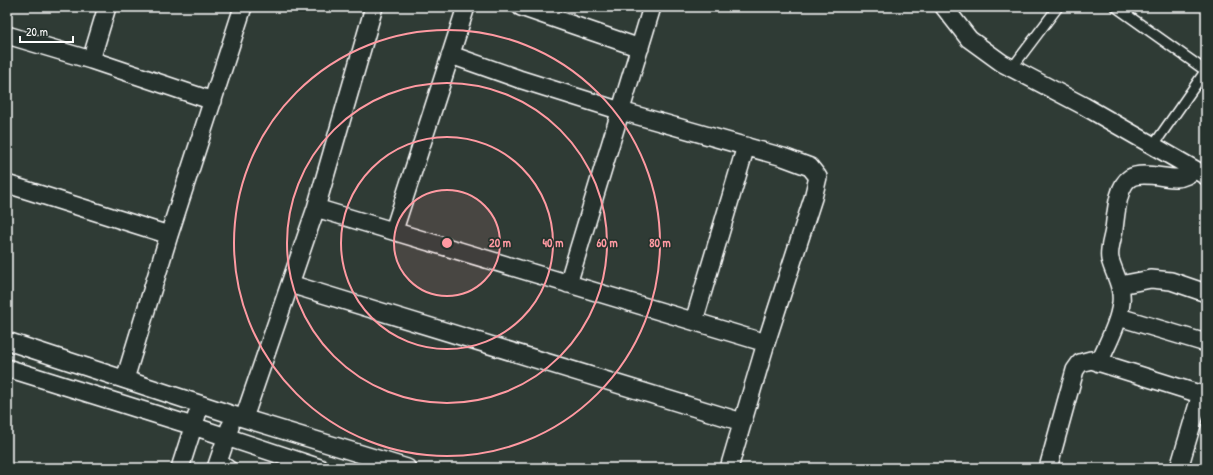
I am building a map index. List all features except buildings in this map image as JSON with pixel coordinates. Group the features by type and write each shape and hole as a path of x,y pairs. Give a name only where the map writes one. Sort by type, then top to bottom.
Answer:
{"street":[{"path":"91,60 107,7"},
{"path":"125,380 169,235 243,7"},
{"path":"218,463 226,437 239,417 290,284 316,208 374,7"},
{"path":"394,230 466,7"},
{"path":"521,7 640,48"},
{"path":"568,284 652,7"},
{"path":"944,7 969,39 1002,63 1084,106 1201,173"},
{"path":"7,35 91,60 213,101"},
{"path":"451,55 519,79 620,111 783,157 810,167 818,177 813,198 766,343 729,468"},
{"path":"694,321 746,146"},
{"path":"1099,363 1119,316 1121,301 1120,285 1110,258 1110,247 1118,200 1123,186 1130,178 1139,175 1177,178 1201,173"},
{"path":"7,184 169,235"},
{"path":"316,208 394,230 766,343"},
{"path":"1120,285 1151,278 1171,281 1206,293"},
{"path":"290,284 742,422"},
{"path":"1119,316 1206,343"},
{"path":"7,341 239,417 407,468"},
{"path":"1048,468 1075,370 1080,363 1091,360 1203,395 1179,468"},
{"path":"7,368 193,426 320,468"},
{"path":"180,468 201,404"}],"lane":[{"path":"1012,68 1058,7"},
{"path":"1116,7 1206,70 1154,146"},
{"path":"218,463 233,468"}]}
